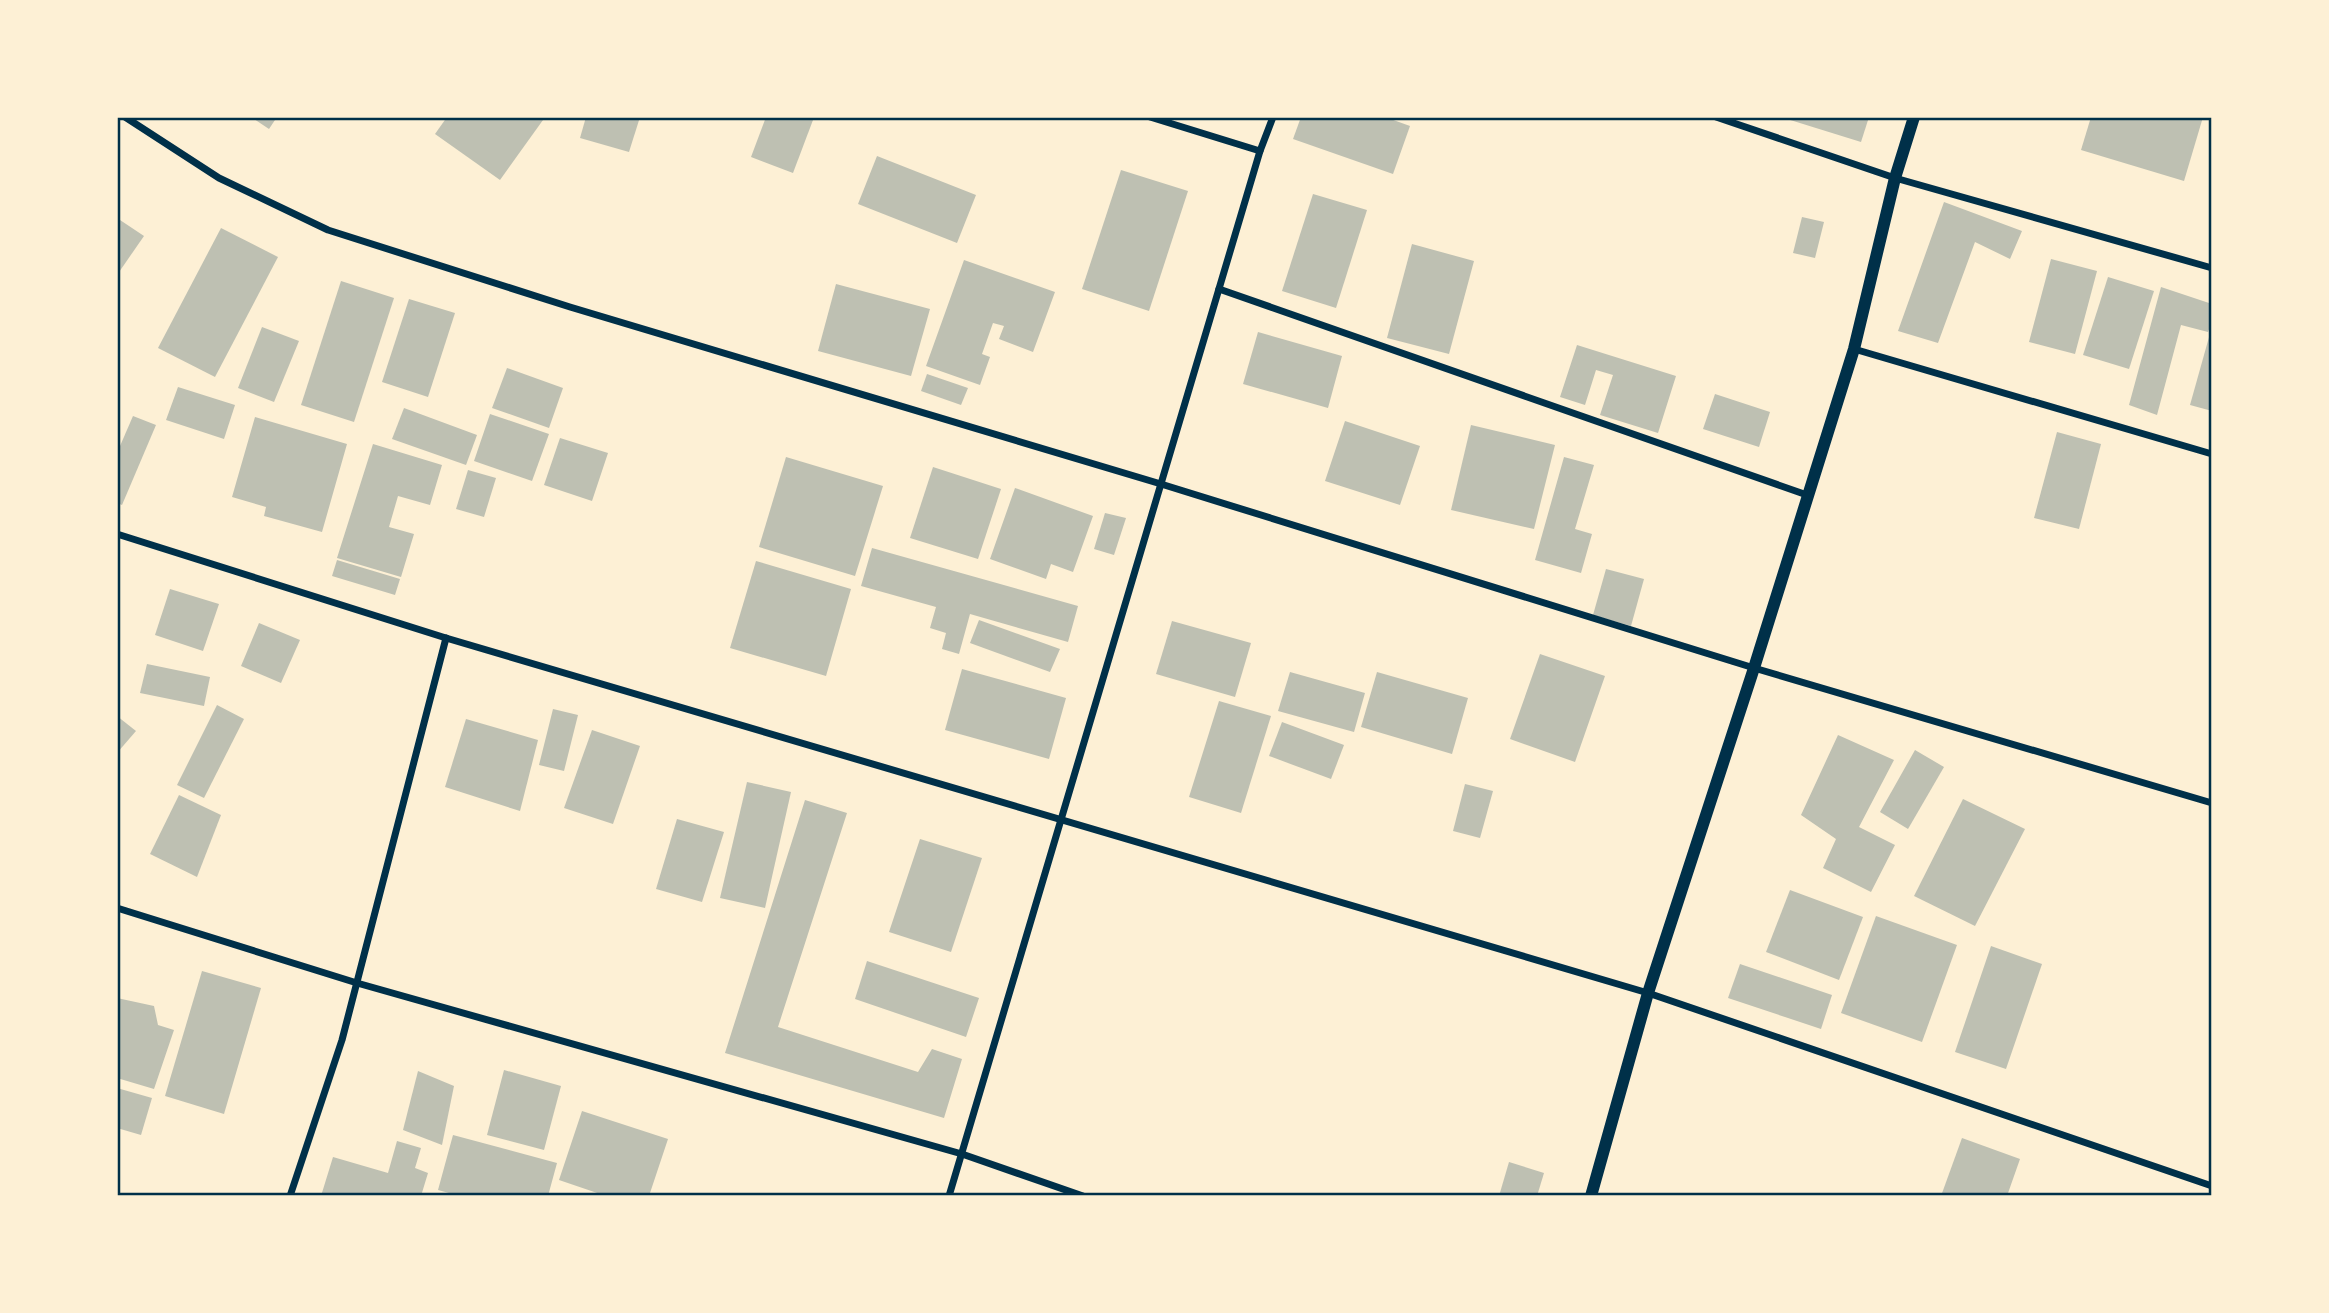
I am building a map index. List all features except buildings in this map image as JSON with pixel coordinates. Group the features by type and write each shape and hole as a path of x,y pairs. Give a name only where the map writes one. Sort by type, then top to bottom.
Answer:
{"street":[{"path":"125,117 219,178 328,230 570,307 1161,484 1754,668 2212,803"},
{"path":"1150,117 1260,151"},
{"path":"949,1196 1260,151 1273,117"},
{"path":"1716,117 1895,178 2212,268"},
{"path":"1591,1196 1648,993 1854,349 1895,178 1914,117"},
{"path":"1219,289 1807,495"},
{"path":"1854,349 2212,454"},
{"path":"117,534 446,638 1648,993 2212,1186"},
{"path":"290,1196 342,1040 446,638"},
{"path":"117,908 357,983 962,1154 1083,1196"}]}
